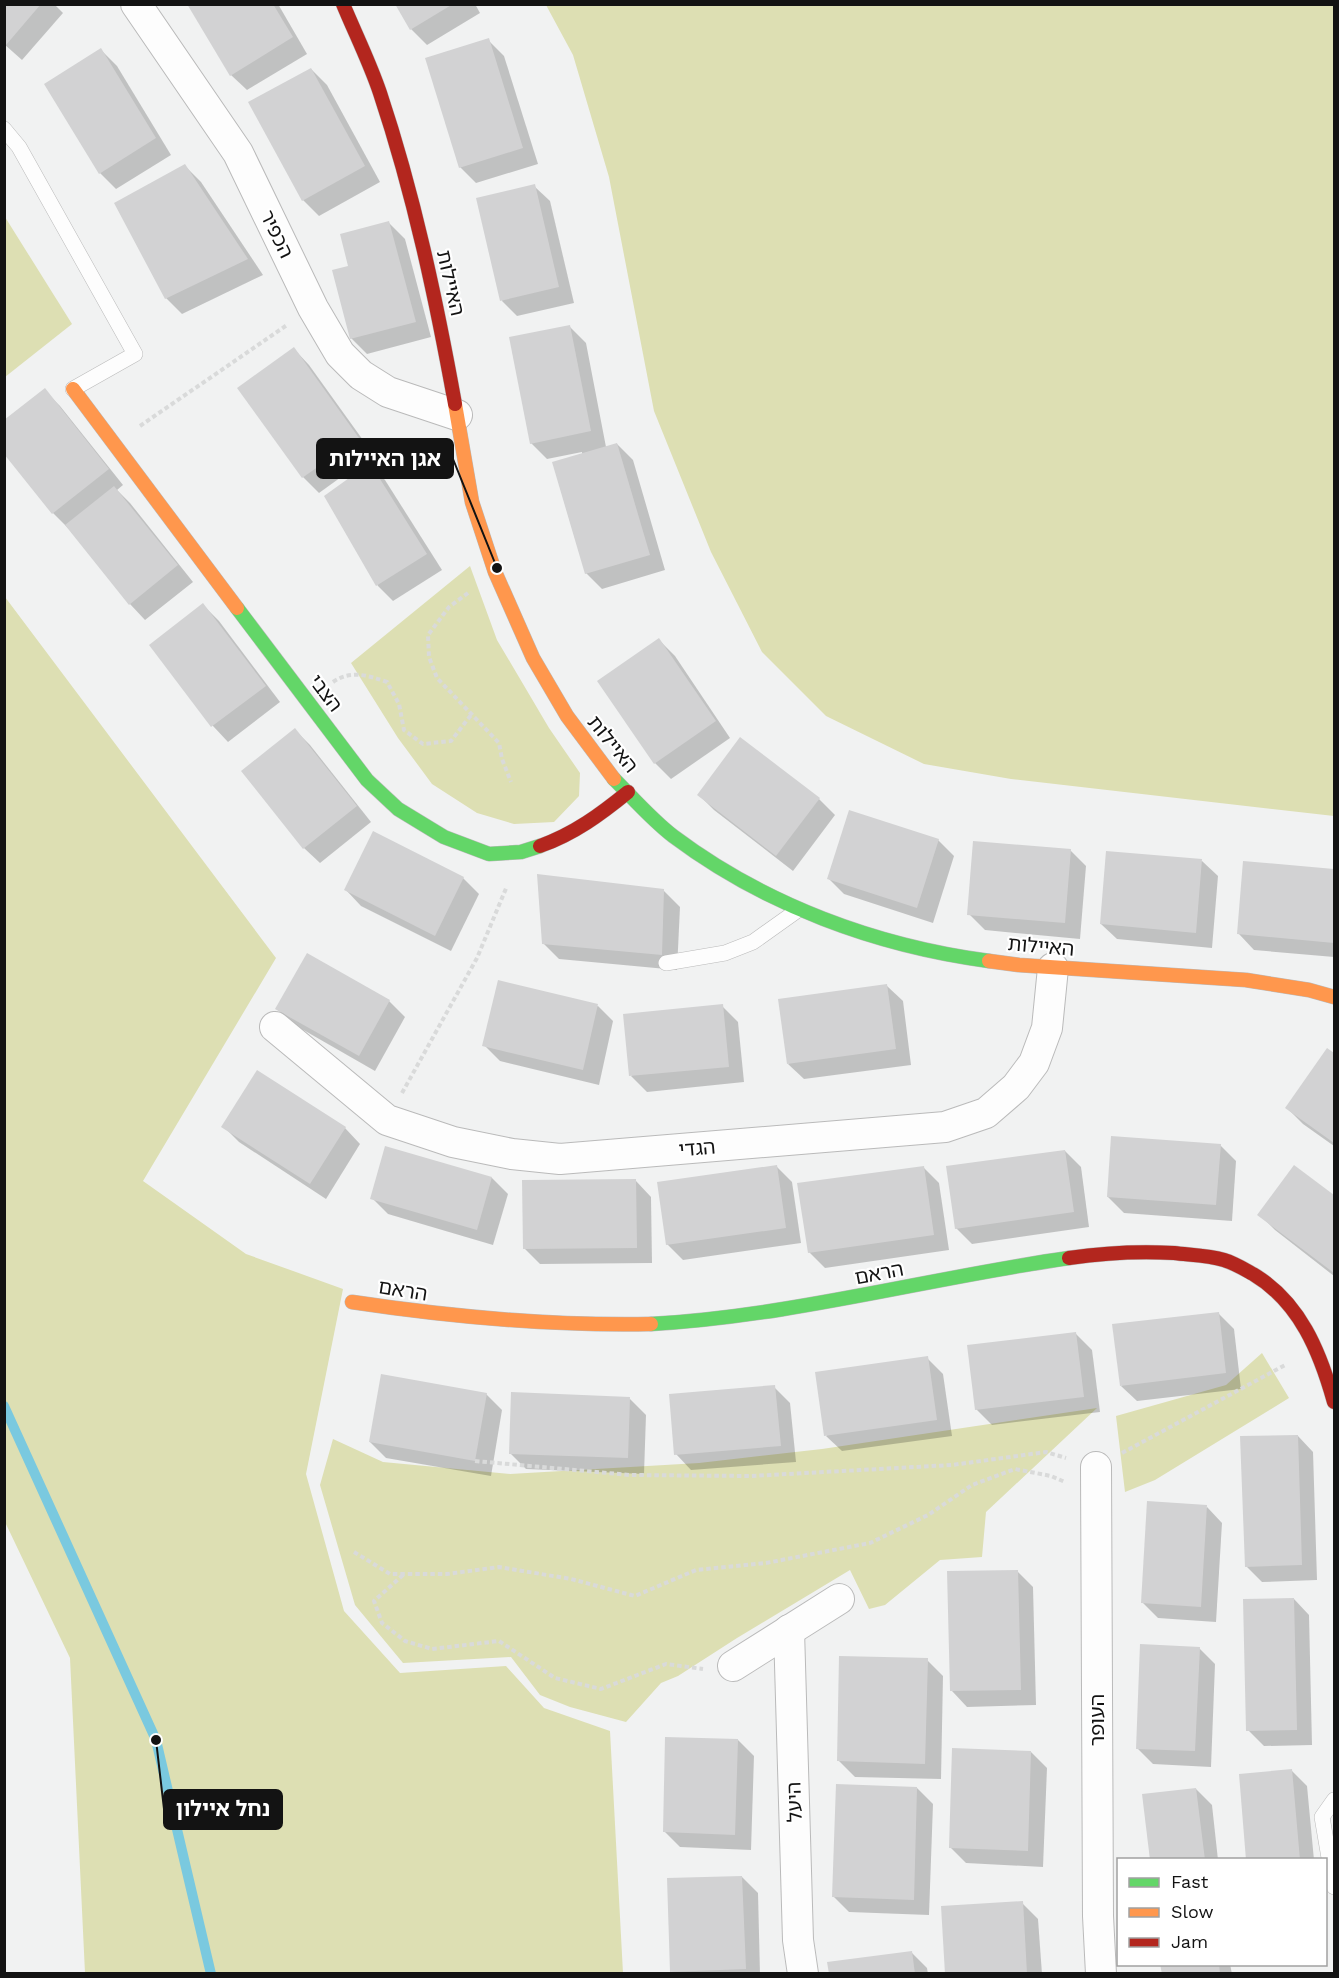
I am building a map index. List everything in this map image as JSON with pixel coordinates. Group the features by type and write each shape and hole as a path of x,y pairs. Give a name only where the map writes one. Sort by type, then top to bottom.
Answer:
{"street":[{"name":"הכפיר","path":"136,4 238,153 313,308 340,354 362,375 388,392 406,400 457,415"},
{"name":"האיילות","path":"343,4 379,91 411,196 440,321 472,502 495,572 533,658 567,716 614,779 672,835 728,872 798,910 858,932 944,955 1053,968 1245,980 1309,990 1335,997"},
{"name":"הצבי","path":"73,389 367,780 398,809 444,837 489,854 521,852 554,841 593,820 628,792"},
{"name":"הגדי","path":"275,1027 387,1120 453,1142 512,1154 560,1159 945,1127 986,1113 1016,1087 1034,1063 1047,1028 1053,968"},
{"name":"הראם","path":"352,1302 421,1313 509,1322 587,1326 676,1323 841,1300 1050,1259 1129,1252 1179,1254 1225,1260 1262,1278 1287,1300 1308,1330 1317,1348 1335,1402"},
{"name":"העופר","path":"1096,1480 1098,1904 1101,1974"},
{"path":"733,1666 839,1599"},
{"name":"היעל","path":"789,1630 798,1929 803,1974"}],"lane":[{"path":"4,129 19,147 135,354 73,389"},
{"path":"666,963 725,953 753,942 798,910"},
{"path":"1335,1800 1322,1817 1335,1887"}],"path":[{"path":"114,444 313,308"},
{"path":"495,572 449,608 428,635 429,657 437,678 499,743 502,759 512,782"},
{"path":"307,701 343,675 365,674 387,682 399,704 404,730 423,744 451,741 471,715"},
{"path":"387,1120 477,958 521,852"},
{"path":"354,1552 390,1574 447,1575 499,1567 553,1576 635,1596 696,1570 766,1563 870,1543 928,1515 972,1485 1016,1469 1051,1476 1096,1480 1317,1348"},
{"path":"475,1461 630,1475 752,1476 952,1465 1046,1452 1096,1480"},
{"path":"404,1574 374,1601 382,1623 405,1641 432,1649 499,1641 555,1678 602,1689 666,1664 698,1669 733,1666"}],"green space":[{"path":"546,5 1334,5 1334,816 1011,779 924,764 826,716 762,652 711,552 654,411 609,177 573,55"},
{"path":"5,217 72,324 4,377"},
{"path":"470,566 497,640 549,728 580,773 579,796 554,822 514,824 477,813 432,784 398,738 351,663"},
{"path":"5,597 276,958 143,1181 246,1254 343,1289 306,1474 344,1611 400,1673 506,1666 544,1708 610,1731 623,1973 85,1973 70,1658 5,1522"},
{"path":"1262,1353 1289,1398 1155,1480 1125,1492 1116,1416 1226,1385"},
{"path":"1097,1408 986,1512 982,1557 940,1560 885,1605 869,1609 850,1570 678,1676 661,1683 626,1722 570,1707 540,1695 511,1657 403,1663 355,1605 320,1485 333,1439 383,1462 510,1474 699,1463 822,1449"}],"building":[{"path":"4,4 41,4 6,45 4,44"},
{"path":"187,4 273,4 293,37 230,76"},
{"path":"395,4 453,4 410,30"},
{"path":"489,38 523,148 459,168 425,58"},
{"path":"101,48 156,138 99,174 44,84"},
{"path":"311,68 365,166 302,201 248,102"},
{"path":"185,164 248,259 165,299 114,203"},
{"path":"535,184 559,287 500,301 476,198"},
{"path":"389,221 416,322 350,339 332,270 348,266 340,234"},
{"path":"570,325 591,431 530,444 509,337"},
{"path":"294,347 359,438 302,478 237,388"},
{"path":"45,388 109,469 52,514 4,454 4,420"},
{"path":"617,443 650,555 585,574 552,462"},
{"path":"370,463 427,554 376,586 324,496"},
{"path":"114,486 178,565 129,605 65,525"},
{"path":"203,603 266,686 211,727 149,645"},
{"path":"659,638 716,721 654,764 597,681"},
{"path":"295,728 357,806 303,849 241,771"},
{"path":"740,737 820,798 776,856 697,795"},
{"path":"849,810 939,839 917,908 827,879"},
{"path":"373,831 464,877 435,936 344,890"},
{"path":"973,841 1071,849 1065,923 967,915"},
{"path":"1106,851 1202,859 1196,933 1100,924"},
{"path":"1243,861 1334,869 1334,943 1237,934"},
{"path":"537,874 664,889 662,955 542,944"},
{"path":"307,953 390,1000 359,1056 275,1009"},
{"path":"498,980 598,1004 583,1070 482,1046"},
{"path":"887,984 896,1049 787,1064 778,999"},
{"path":"723,1004 729,1067 629,1076 623,1014"},
{"path":"1327,1048 1334,1053 1334,1143 1285,1108"},
{"path":"257,1070 346,1127 310,1184 221,1127"},
{"path":"1111,1136 1221,1144 1216,1205 1107,1197"},
{"path":"385,1146 492,1177 477,1230 370,1199"},
{"path":"1065,1150 1074,1212 955,1229 946,1166"},
{"path":"777,1165 786,1228 666,1245 657,1182"},
{"path":"1294,1165 1334,1195 1334,1273 1257,1215"},
{"path":"924,1166 934,1235 808,1253 797,1183"},
{"path":"636,1179 637,1248 523,1249 522,1180"},
{"path":"1219,1312 1226,1373 1120,1386 1112,1324"},
{"path":"1076,1332 1084,1397 975,1410 967,1345"},
{"path":"928,1356 937,1420 824,1436 815,1372"},
{"path":"381,1374 487,1393 475,1461 369,1442"},
{"path":"775,1385 781,1446 674,1455 669,1394"},
{"path":"511,1392 630,1397 628,1458 509,1454"},
{"path":"1298,1435 1302,1565 1245,1567 1240,1436"},
{"path":"1147,1501 1207,1505 1201,1607 1141,1603"},
{"path":"1018,1570 1021,1690 950,1691 947,1571"},
{"path":"1294,1598 1297,1730 1246,1731 1243,1599"},
{"path":"1140,1644 1200,1647 1195,1751 1136,1749"},
{"path":"839,1656 928,1658 925,1764 837,1761"},
{"path":"665,1737 738,1739 735,1835 663,1832"},
{"path":"952,1748 1031,1751 1028,1851 949,1848"},
{"path":"1292,1769 1300,1858 1246,1858 1239,1774"},
{"path":"836,1784 917,1787 914,1900 832,1897"},
{"path":"1196,1788 1205,1858 1150,1858 1142,1794"},
{"path":"742,1876 746,1969 670,1972 667,1878"},
{"path":"1023,1901 1027,1974 945,1974 941,1906"},
{"path":"912,1951 915,1974 829,1974 827,1962"},
{"path":"1160,1966 1219,1966 1220,1974 1162,1974"}],"waterway":[{"path":"4,1406 156,1740 211,1974"}],"traffic: fast":[{"path":"237,608 367,780 398,809 444,837 489,854 521,852 540,846"},
{"path":"614,779 673,836 708,861 784,902 823,919 905,945 989,961"},
{"path":"651,1324 704,1320 808,1305 1069,1258"}],"traffic: slow":[{"path":"73,389 237,608"},
{"path":"455,404 472,502 495,572 533,658 567,716 614,779"},
{"path":"989,961 1246,980 1309,990 1334,997"},
{"path":"352,1302 501,1319 576,1324 651,1324"}],"traffic: jam":[{"path":"343,4 376,82 414,209 455,404"},
{"path":"540,846 587,823 628,792"},
{"path":"1069,1258 1121,1253 1174,1253 1218,1258 1243,1268 1269,1285 1296,1314 1315,1347 1334,1402"}],"place":[{"name":"אגן האיילות","path":"497,568"},
{"name":"נחל איילון","path":"156,1740"}]}
